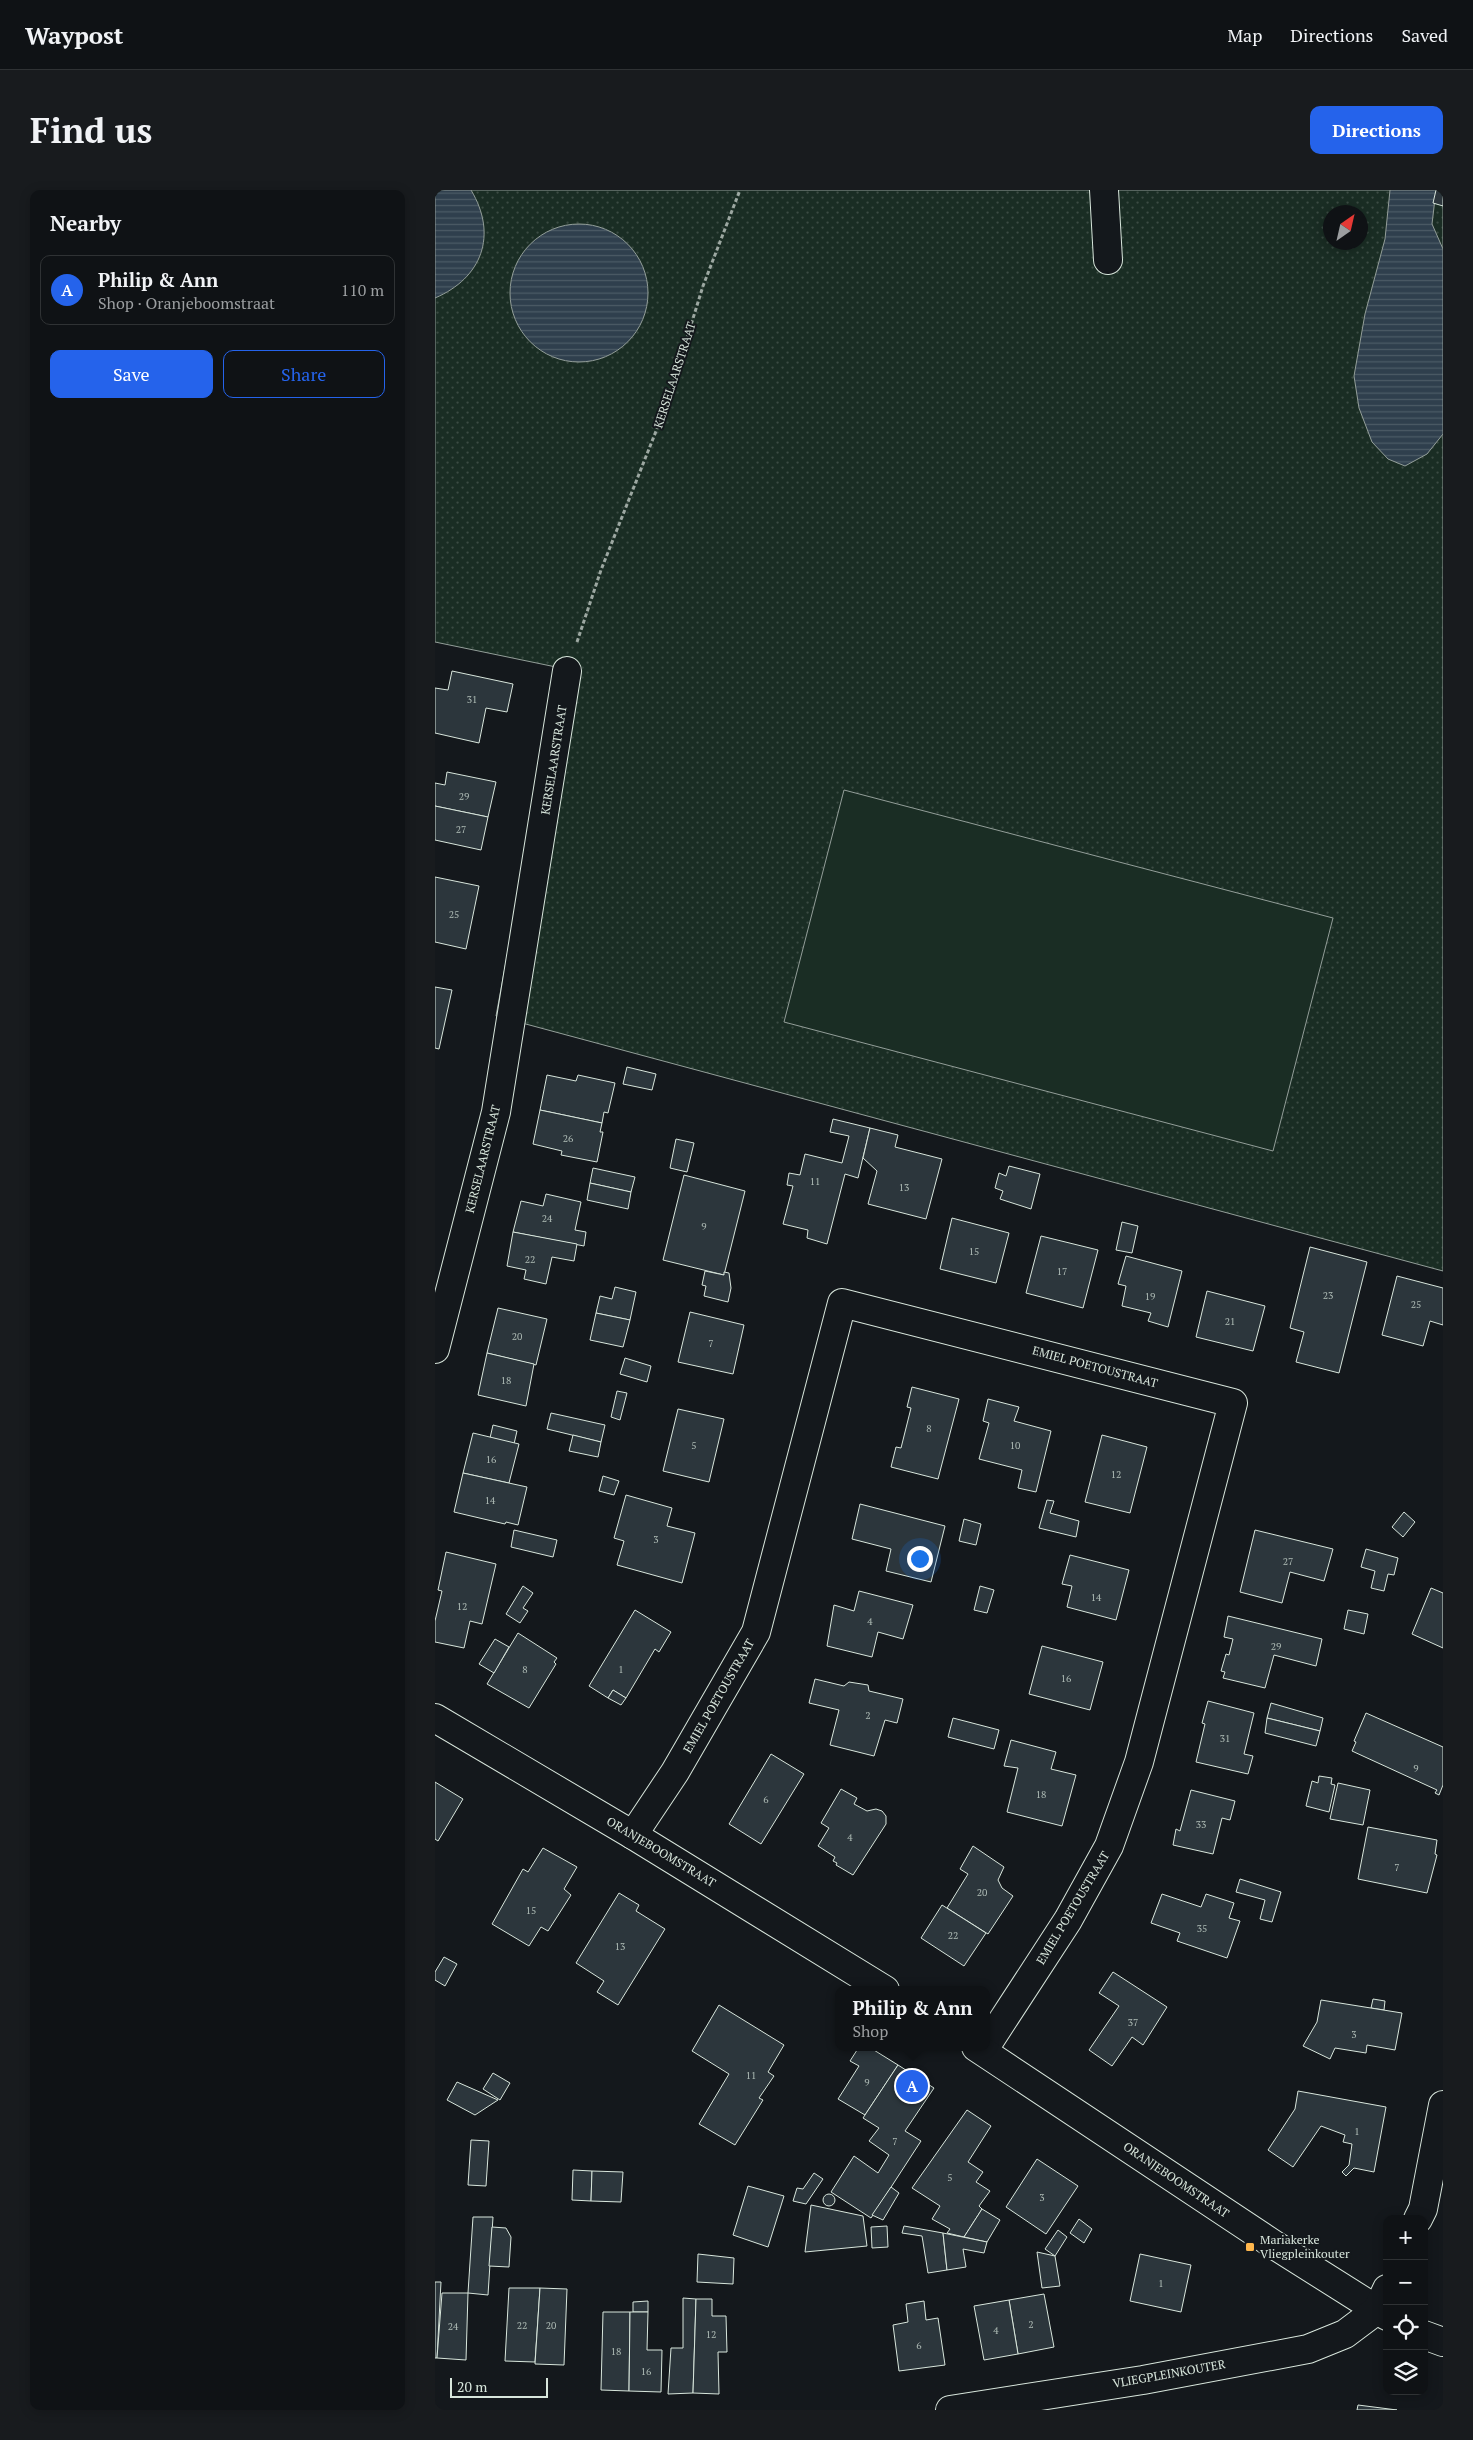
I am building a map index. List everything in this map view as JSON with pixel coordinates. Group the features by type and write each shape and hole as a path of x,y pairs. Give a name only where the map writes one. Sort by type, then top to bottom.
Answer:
{"street":[{"path":"1104,190 1108,260"},
{"name":"KERSELAARSTRAAT","path":"435,1349 496,1112 567,671"},
{"name":"EMIEL POETOUSTRAAT","path":"633,1835 675,1772 756,1632 842,1303 1233,1403 1139,1762 1109,1846 1068,1920 990,2036"},
{"name":"ORANJEBOOMSTRAAT","path":"435,1718 633,1835 878,1986"},
{"name":"ORANJEBOOMSTRAAT","path":"986,2051 1276,2246 1383,2304"},
{"path":"1420,2215 1423,2208 1443,2105"},
{"name":"VLIEGPLEINKOUTER","path":"950,2410 1143,2380 1308,2349 1345,2334 1383,2306"},
{"path":"1428,2336 1443,2342"}],"path":[{"name":"KERSELAARSTRAAT","path":"567,671 601,570 666,406 703,286 740,190"}],"green space":[{"path":"435,190 1443,190 1443,1271 496,1016 542,766 556,667 435,642"},
{"path":"844,790 1333,918 1273,1151 784,1022"}],"water":[{"path":"435,190 471,190 479,207 484,239 481,253 474,267 464,279 435,298"},
{"path":"1390,190 1436,190 1432,224 1443,249 1443,434 1427,454 1405,466 1388,459 1372,442 1359,408 1354,376 1365,314 1385,239"},
{"path":"579,224 605,229 628,244 643,267 648,293 643,319 628,342 605,357 579,362 553,357 530,342 515,319 510,293 515,267 530,244 553,229"}],"building":[{"path":"1436,190 1443,190 1443,206 1433,203"},
{"path":"452,671 513,684 507,712 486,708 479,743 435,733 435,688 448,690"},
{"path":"447,772 496,782 488,817 435,806 435,783 445,785"},
{"path":"435,806 488,817 481,850 435,840"},
{"path":"435,877 479,886 466,949 435,942"},
{"path":"435,987 452,990 439,1049 435,1048"},
{"path":"627,1067 656,1074 652,1090 623,1084"},
{"path":"547,1075 576,1081 578,1075 615,1083 608,1113 604,1112 602,1123 540,1110"},
{"path":"540,1110 602,1123 600,1132 603,1132 597,1162 561,1155 562,1151 533,1144"},
{"path":"833,1119 870,1128 858,1178 845,1174 827,1244 807,1238 808,1230 783,1224 793,1186 787,1185 789,1173 800,1175 805,1154 842,1163 849,1136 830,1132"},
{"path":"870,1128 898,1135 895,1147 942,1159 926,1219 868,1204 877,1171 863,1158"},
{"path":"676,1139 694,1143 687,1172 670,1168"},
{"path":"1009,1166 1040,1174 1031,1209 1000,1199 1003,1191 995,1188 999,1173 1006,1176"},
{"path":"593,1168 635,1177 631,1192 590,1183"},
{"path":"684,1175 745,1191 724,1275 663,1260"},
{"path":"590,1183 631,1192 628,1209 587,1200"},
{"path":"546,1194 581,1202 575,1230 586,1232 584,1246 513,1232 521,1201 543,1206"},
{"path":"952,1218 1009,1233 996,1283 940,1269"},
{"path":"1122,1222 1138,1226 1132,1253 1116,1250"},
{"path":"513,1232 577,1244 574,1261 552,1257 546,1284 524,1279 526,1270 507,1266"},
{"path":"1041,1236 1098,1250 1083,1308 1026,1293"},
{"path":"1310,1247 1367,1262 1339,1373 1296,1362 1304,1332 1290,1328"},
{"path":"1126,1256 1182,1271 1168,1327 1148,1321 1151,1313 1122,1306 1126,1286 1118,1284"},
{"path":"705,1271 724,1275 724,1272 729,1273 731,1288 728,1302 704,1296 706,1286 702,1285"},
{"path":"1397,1276 1443,1288 1443,1325 1430,1321 1423,1346 1382,1335"},
{"path":"615,1287 636,1292 630,1320 596,1313 600,1296 612,1299"},
{"path":"1207,1291 1265,1306 1253,1351 1196,1337"},
{"path":"498,1308 547,1319 536,1365 487,1353"},
{"path":"690,1312 744,1325 733,1374 678,1362"},
{"path":"596,1313 630,1320 623,1347 590,1340"},
{"path":"487,1353 534,1364 526,1406 478,1395"},
{"path":"625,1358 651,1366 647,1382 620,1374"},
{"path":"912,1387 959,1399 938,1479 891,1467 896,1447 901,1448 911,1408 907,1407"},
{"path":"617,1391 627,1393 620,1420 611,1417"},
{"path":"988,1399 1019,1407 1014,1421 1051,1431 1036,1492 1018,1488 1022,1470 979,1459 989,1423 983,1421"},
{"path":"678,1409 724,1419 709,1482 663,1471"},
{"path":"551,1413 605,1425 601,1442 547,1429"},
{"path":"493,1425 517,1431 514,1444 490,1438"},
{"path":"473,1433 519,1444 509,1483 463,1473"},
{"path":"573,1435 601,1442 598,1457 569,1451"},
{"path":"1102,1435 1147,1447 1130,1513 1085,1502"},
{"path":"463,1473 527,1487 518,1525 506,1522 505,1524 454,1512"},
{"path":"603,1476 619,1481 614,1495 599,1491"},
{"path":"626,1495 672,1508 667,1526 695,1533 682,1583 617,1565 624,1541 614,1538"},
{"path":"1047,1500 1054,1501 1050,1513 1079,1521 1076,1537 1039,1528"},
{"path":"860,1504 945,1526 931,1582 886,1571 891,1549 852,1539"},
{"path":"1404,1512 1415,1522 1403,1537 1392,1527"},
{"path":"964,1519 981,1524 976,1545 959,1541"},
{"path":"514,1530 557,1540 553,1557 511,1547"},
{"path":"1255,1530 1333,1549 1324,1581 1290,1572 1282,1603 1240,1592"},
{"path":"1366,1549 1398,1558 1394,1575 1388,1574 1384,1591 1371,1588 1375,1571 1361,1567"},
{"path":"446,1552 496,1564 482,1624 470,1621 464,1648 435,1642 435,1621 442,1591 438,1590"},
{"path":"1070,1555 1129,1570 1116,1620 1067,1607 1072,1586 1062,1584"},
{"path":"523,1586 533,1593 523,1608 528,1611 520,1623 506,1614"},
{"path":"980,1586 994,1590 987,1613 974,1610"},
{"path":"1431,1588 1443,1593 1443,1648 1412,1634"},
{"path":"859,1591 913,1605 903,1639 878,1632 872,1657 827,1646 834,1605 854,1611"},
{"path":"635,1610 671,1632 659,1652 655,1649 626,1698 613,1690 608,1698 589,1686"},
{"path":"1348,1610 1368,1614 1364,1634 1344,1629"},
{"path":"1228,1616 1322,1639 1316,1666 1274,1655 1265,1688 1223,1678 1225,1672 1221,1671 1226,1654 1229,1655 1233,1639 1224,1637"},
{"path":"518,1633 557,1658 554,1662 556,1664 529,1708 487,1684"},
{"path":"495,1639 509,1647 494,1673 479,1664"},
{"path":"1042,1646 1103,1662 1090,1710 1029,1694"},
{"path":"815,1679 844,1686 849,1682 868,1685 869,1691 903,1699 897,1723 885,1720 874,1756 830,1745 839,1710 809,1703"},
{"path":"613,1690 626,1698 621,1705 608,1698"},
{"path":"1208,1701 1254,1713 1244,1754 1253,1756 1248,1774 1196,1762 1205,1724 1202,1723"},
{"path":"1271,1703 1323,1718 1320,1731 1267,1718"},
{"path":"1366,1713 1443,1747 1443,1785 1439,1795 1435,1793 1437,1790 1352,1751 1356,1742 1354,1741"},
{"path":"953,1718 999,1730 994,1749 948,1737"},
{"path":"1267,1718 1320,1731 1316,1746 1265,1733"},
{"path":"1011,1740 1056,1752 1051,1769 1076,1775 1062,1826 1007,1812 1018,1768 1004,1766"},
{"path":"771,1754 804,1774 761,1844 729,1824"},
{"path":"1319,1776 1332,1778 1331,1784 1335,1785 1329,1812 1306,1806 1312,1781 1318,1783"},
{"path":"435,1782 463,1799 438,1841 435,1839"},
{"path":"1338,1783 1370,1790 1363,1825 1330,1819"},
{"path":"841,1789 857,1798 854,1804 867,1811 876,1809 882,1811 886,1816 886,1824 853,1875 836,1865 837,1863 833,1861 835,1857 818,1846 829,1828 821,1823"},
{"path":"1191,1790 1235,1801 1230,1820 1222,1818 1213,1854 1173,1845 1176,1829 1180,1831"},
{"path":"1368,1827 1437,1840 1435,1854 1437,1855 1427,1893 1358,1879"},
{"path":"973,1846 1004,1867 998,1880 1002,1888 1013,1896 988,1934 947,1908 968,1874 960,1869"},
{"path":"543,1848 577,1867 564,1889 571,1895 548,1931 541,1927 529,1946 492,1924 523,1869 528,1872"},
{"path":"1240,1879 1281,1892 1272,1922 1260,1919 1265,1900 1236,1892"},
{"path":"619,1893 639,1905 636,1911 665,1929 618,2005 597,1992 604,1981 576,1963"},
{"path":"1162,1894 1201,1907 1206,1894 1234,1903 1229,1918 1240,1921 1227,1958 1177,1941 1180,1933 1151,1923"},
{"path":"942,1905 986,1933 964,1966 921,1938"},
{"path":"444,1957 457,1964 445,1986 435,1980 435,1972"},
{"path":"1113,1972 1167,2007 1143,2045 1132,2037 1112,2066 1089,2050 1119,2006 1099,1993"},
{"path":"1373,1999 1385,2001 1384,2010 1371,2008"},
{"path":"1321,2000 1402,2013 1395,2050 1367,2045 1366,2053 1335,2048 1330,2059 1303,2046 1317,2022"},
{"path":"719,2005 784,2045 768,2072 774,2076 759,2098 763,2100 735,2145 699,2124 729,2074 692,2051"},
{"path":"856,2051 875,2051 898,2065 865,2115 838,2099 859,2066 850,2061"},
{"path":"898,2065 934,2088 905,2131 921,2141 871,2218 831,2192 854,2156 878,2173 889,2155 869,2141 879,2128 863,2118"},
{"path":"493,2073 510,2083 500,2100 483,2089"},
{"path":"457,2082 498,2100 475,2115 447,2100"},
{"path":"1298,2091 1386,2107 1374,2172 1354,2168 1346,2176 1342,2172 1349,2165 1352,2144 1343,2142 1345,2135 1321,2126 1293,2167 1268,2150 1295,2109"},
{"path":"967,2110 991,2126 968,2162 983,2172 976,2182 990,2191 979,2206 982,2209 964,2237 947,2233 950,2229 932,2219 940,2206 912,2188"},
{"path":"471,2140 489,2141 486,2186 468,2185"},
{"path":"1037,2159 1078,2186 1046,2234 1006,2207"},
{"path":"573,2170 592,2171 591,2201 572,2200"},
{"path":"592,2171 623,2172 621,2202 591,2201"},
{"path":"814,2173 823,2179 806,2204 793,2201 797,2188 803,2189"},
{"path":"748,2186 784,2196 768,2247 733,2235"},
{"path":"891,2187 899,2193 883,2220 872,2215"},
{"path":"829,2194 835,2200 829,2206 823,2200"},
{"path":"811,2205 863,2216 867,2246 805,2252"},
{"path":"982,2209 1000,2220 987,2242 964,2237"},
{"path":"473,2217 493,2217 488,2295 468,2293"},
{"path":"1079,2219 1092,2229 1084,2243 1070,2233"},
{"path":"887,2226 888,2247 872,2248 871,2227"},
{"path":"904,2226 943,2233 947,2270 928,2273 922,2236 902,2233"},
{"path":"492,2227 506,2228 511,2237 509,2267 489,2266"},
{"path":"1058,2230 1067,2237 1055,2256 1045,2249"},
{"path":"943,2233 987,2242 984,2253 963,2249 966,2267 947,2270"},
{"path":"1037,2252 1055,2256 1060,2286 1042,2288"},
{"path":"698,2254 734,2258 733,2284 697,2282"},
{"path":"1140,2254 1191,2265 1181,2312 1130,2301"},
{"path":"435,2282 441,2282 437,2358 435,2358"},
{"path":"509,2288 540,2288 535,2362 505,2361"},
{"path":"540,2288 567,2289 564,2365 535,2364"},
{"path":"442,2293 468,2293 466,2360 437,2358"},
{"path":"1044,2294 1054,2347 1018,2354 1009,2300"},
{"path":"683,2298 696,2299 693,2393 668,2394 671,2348 683,2348"},
{"path":"696,2299 712,2299 712,2316 726,2316 727,2352 718,2352 719,2394 693,2393"},
{"path":"1009,2300 1018,2354 984,2360 974,2306"},
{"path":"648,2301 648,2312 633,2312 633,2302"},
{"path":"924,2301 926,2320 938,2318 945,2365 899,2371 893,2325 908,2322 906,2304"},
{"path":"603,2312 630,2312 629,2391 601,2390"},
{"path":"630,2312 648,2312 647,2350 662,2350 661,2392 629,2391"},
{"path":"1358,2405 1397,2410 1357,2410"}],"place":[{"name":"Philip & Ann","path":"912,2086"},
{"name":"Mariakerke Vliegpleinkouter","path":"1250,2247"}]}
